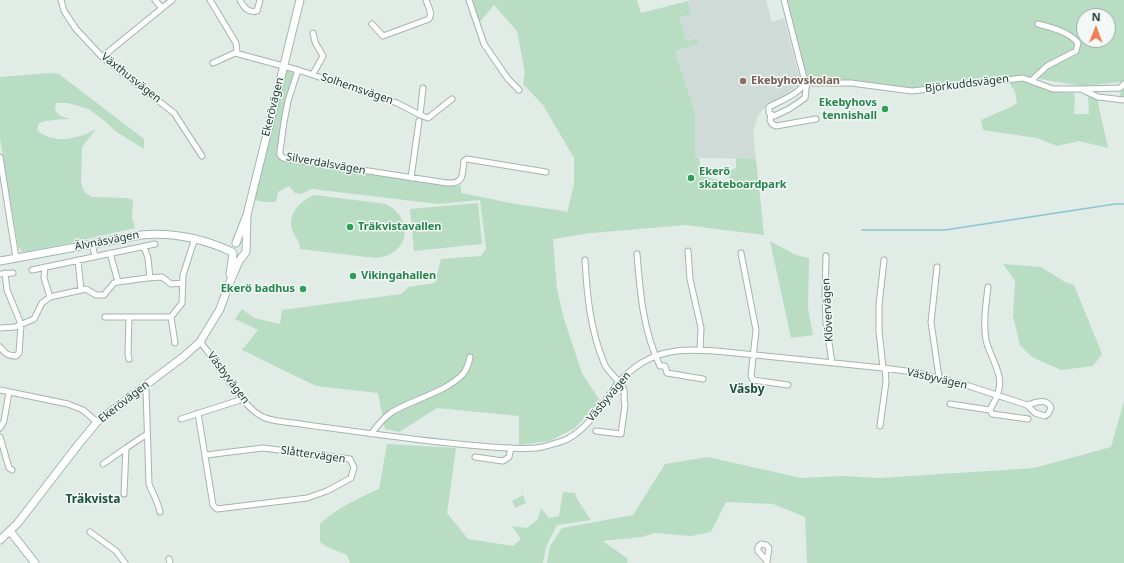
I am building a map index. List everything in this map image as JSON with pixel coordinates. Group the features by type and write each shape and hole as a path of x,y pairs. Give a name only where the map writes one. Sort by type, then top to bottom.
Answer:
{"main road":[{"name":"Ekerövägen","path":"228,284 233,248 247,215 300,0"},
{"name":"Ekerövägen","path":"246,247 247,215"},
{"name":"Älvnäsvägen","path":"0,261 158,233 195,238 213,244 233,248"},
{"path":"241,243 246,247 246,254 242,257 237,257 233,248 241,243"},
{"name":"Ekerövägen","path":"0,540 17,524 97,422 183,357 200,342 209,330 220,309 228,284 242,257"},
{"path":"10,531 35,563"}],"street":[{"name":"Växthusvägen","path":"60,0 64,11 76,30 102,57 174,113 202,156"},
{"path":"155,0 162,8"},
{"path":"102,57 172,0"},
{"path":"210,0 236,43 237,53 213,63"},
{"path":"240,0 245,9 252,12 257,11 260,0"},
{"path":"372,24 383,36 429,19 431,13 426,0"},
{"path":"469,0 484,44 508,79 519,90"},
{"path":"771,114 774,116 789,109 805,98 807,80 803,73 784,0"},
{"path":"1032,80 1047,66 1076,51 1078,43 1074,38 1038,24"},
{"path":"313,33 315,42 323,56 323,59 313,74"},
{"name":"Solhemsvägen","path":"237,53 313,74 397,103 419,118 428,118 452,99"},
{"name":"Silverdalsvägen","path":"298,70 285,115 280,156 283,158 454,184 462,178 464,161 471,158 546,172"},
{"name":"Björkuddsvägen","path":"807,80 812,83 851,83 912,91 1023,78 1053,88 1082,89 1098,97 1124,100"},
{"path":"807,80 804,86 797,92 769,107 769,113 771,114 770,120 772,124 776,126 816,119"},
{"path":"1082,89 1120,88 1124,84"},
{"path":"411,178 423,88"},
{"path":"0,157 16,258"},
{"path":"174,342 171,317 182,303 183,275 195,238"},
{"path":"92,244 95,256"},
{"path":"32,270 155,244"},
{"path":"144,247 148,258 150,278"},
{"path":"688,251 690,279 701,328 700,350"},
{"path":"110,253 118,282"},
{"path":"740,253 756,330 751,376 753,380 788,384"},
{"path":"637,254 639,286 644,320 660,366 665,366 667,374 702,379"},
{"name":"Klövervägen","path":"826,256 826,323 832,363"},
{"path":"78,260 81,290"},
{"path":"585,260 588,306 594,338 604,365 624,390 625,405 621,434 596,431"},
{"path":"880,426 886,382 879,331 879,305 884,260"},
{"path":"938,266 931,322 939,377"},
{"path":"45,267 44,278 50,297"},
{"path":"0,347 5,354 9,356 16,356 19,353 21,325 7,290 3,274 12,273"},
{"path":"0,328 21,325 34,319 42,303 50,297 86,289 96,295 104,295 114,283 150,278 162,277 171,284 183,283"},
{"path":"988,287 984,322 986,340 1000,378 998,396 990,410"},
{"path":"105,317 171,317"},
{"path":"129,317 129,358"},
{"name":"Väsbyvägen","path":"200,342 252,410 262,417 278,421 371,434 511,448 537,448 564,440 580,430 594,417 618,383 635,368 655,355 678,350 700,350 884,368 939,377 1027,405"},
{"path":"371,434 380,422 392,412 440,389 457,379 464,373 469,364 470,357"},
{"path":"144,386 146,390 149,484 157,501 160,512"},
{"path":"0,390 68,404 83,410 97,422"},
{"path":"0,428 4,421 8,392"},
{"path":"181,419 243,399"},
{"path":"950,404 990,410 992,414 1028,419"},
{"name":"Slåttervägen","path":"198,413 213,505 218,509 307,498 327,491 351,478 354,467 350,459 263,448 206,456"},
{"path":"103,464 147,434"},
{"path":"0,437 9,468 12,470"},
{"path":"124,494 126,448"},
{"path":"474,457 504,461 509,458 511,448"},
{"path":"90,532 116,551 125,563"}],"shaded area":[{"name":"Ekebyhovskolan","path":"689,0 766,0 772,22 784,18 801,84 764,108 758,116 753,131 756,159 695,158 695,112 675,51 698,44 686,42 679,17 692,13"}],"green space":[{"path":"470,0 637,0 641,13 688,1 692,14 679,17 686,41 697,39 698,44 675,51 695,112 695,158 699,158 703,176 718,180 720,186 727,186 729,184 729,171 736,168 736,158 756,159 764,235 685,225 592,233 553,239 557,289 564,319 582,373 600,401 575,428 550,441 519,445 519,416 437,408 399,432 385,429 378,393 316,386 242,350 258,330 235,319 242,309 254,318 280,324 282,310 401,294 409,287 435,283 441,259 481,256 486,248 480,200 438,204 312,189 301,194 295,193 289,186 278,192 276,202 263,202 251,199 284,65 298,70 288,101 280,155 334,167 461,186 461,193 516,204 564,211 567,213 574,184 574,158 543,105 523,84 525,73 517,31 494,5 480,22"},
{"path":"785,0 1124,0 1124,97 1120,96 1121,82 1082,86 1022,76 911,89 814,82 809,79 805,73"},
{"path":"52,73 59,74 144,139 144,149 115,131 89,109 68,103 56,103 55,110 60,116 70,119 39,123 37,130 50,138 66,139 89,133 96,129 82,147 81,183 85,193 92,197 127,198 133,200 132,218 135,228 23,252 18,247 0,138 0,77"},
{"path":"1021,80 1055,91 1073,93 1075,96 1074,114 1089,114 1088,97 1097,98 1108,148 1079,141 1057,146 1037,138 983,130 981,120 1017,103 1015,92 1009,82 1017,82"},
{"path":"315,195 386,204 396,211 402,219 405,228 401,244 395,251 386,256 375,258 300,249 299,242 291,226 291,220 300,204 309,197"},
{"path":"478,203 482,244 414,251 410,209"},
{"path":"770,241 796,255 809,258 808,308 813,335 791,338"},
{"path":"1003,264 1041,267 1065,282 1074,285 1102,354 1093,366 1061,370 1032,357 1020,345 1013,316 1015,281"},
{"path":"1124,401 1124,563 807,563 805,517 773,504 726,502 711,532 691,536 654,533 642,537 603,541 628,559 627,563 547,563 550,546 562,528 633,515 665,464 708,457 801,478 842,476 880,478 1034,468 1111,447"},
{"path":"387,444 456,448 447,513 468,539 513,546 521,539 512,526 527,528 538,519 541,508 549,518 559,516 563,492 575,493 577,499 591,520 557,525 546,547 543,563 350,563 347,555 327,547 320,542 320,524 341,508 379,489"},
{"path":"523,495 526,503 515,508 512,501"}],"waterway":[{"path":"862,230 945,230 1115,204 1124,204"}],"place":[{"name":"Ekebyhovskolan","path":"743,81"},
{"name":"Ekebyhovs tennishall","path":"885,109"},
{"name":"Ekerö skateboardpark","path":"691,178"},
{"name":"Träkvistavallen","path":"350,227"},
{"name":"Vikingahallen","path":"353,276"},
{"name":"Ekerö badhus","path":"303,289"}],"district":[{"name":"Väsby","path":"747,390"},
{"name":"Träkvista","path":"93,500"}]}
